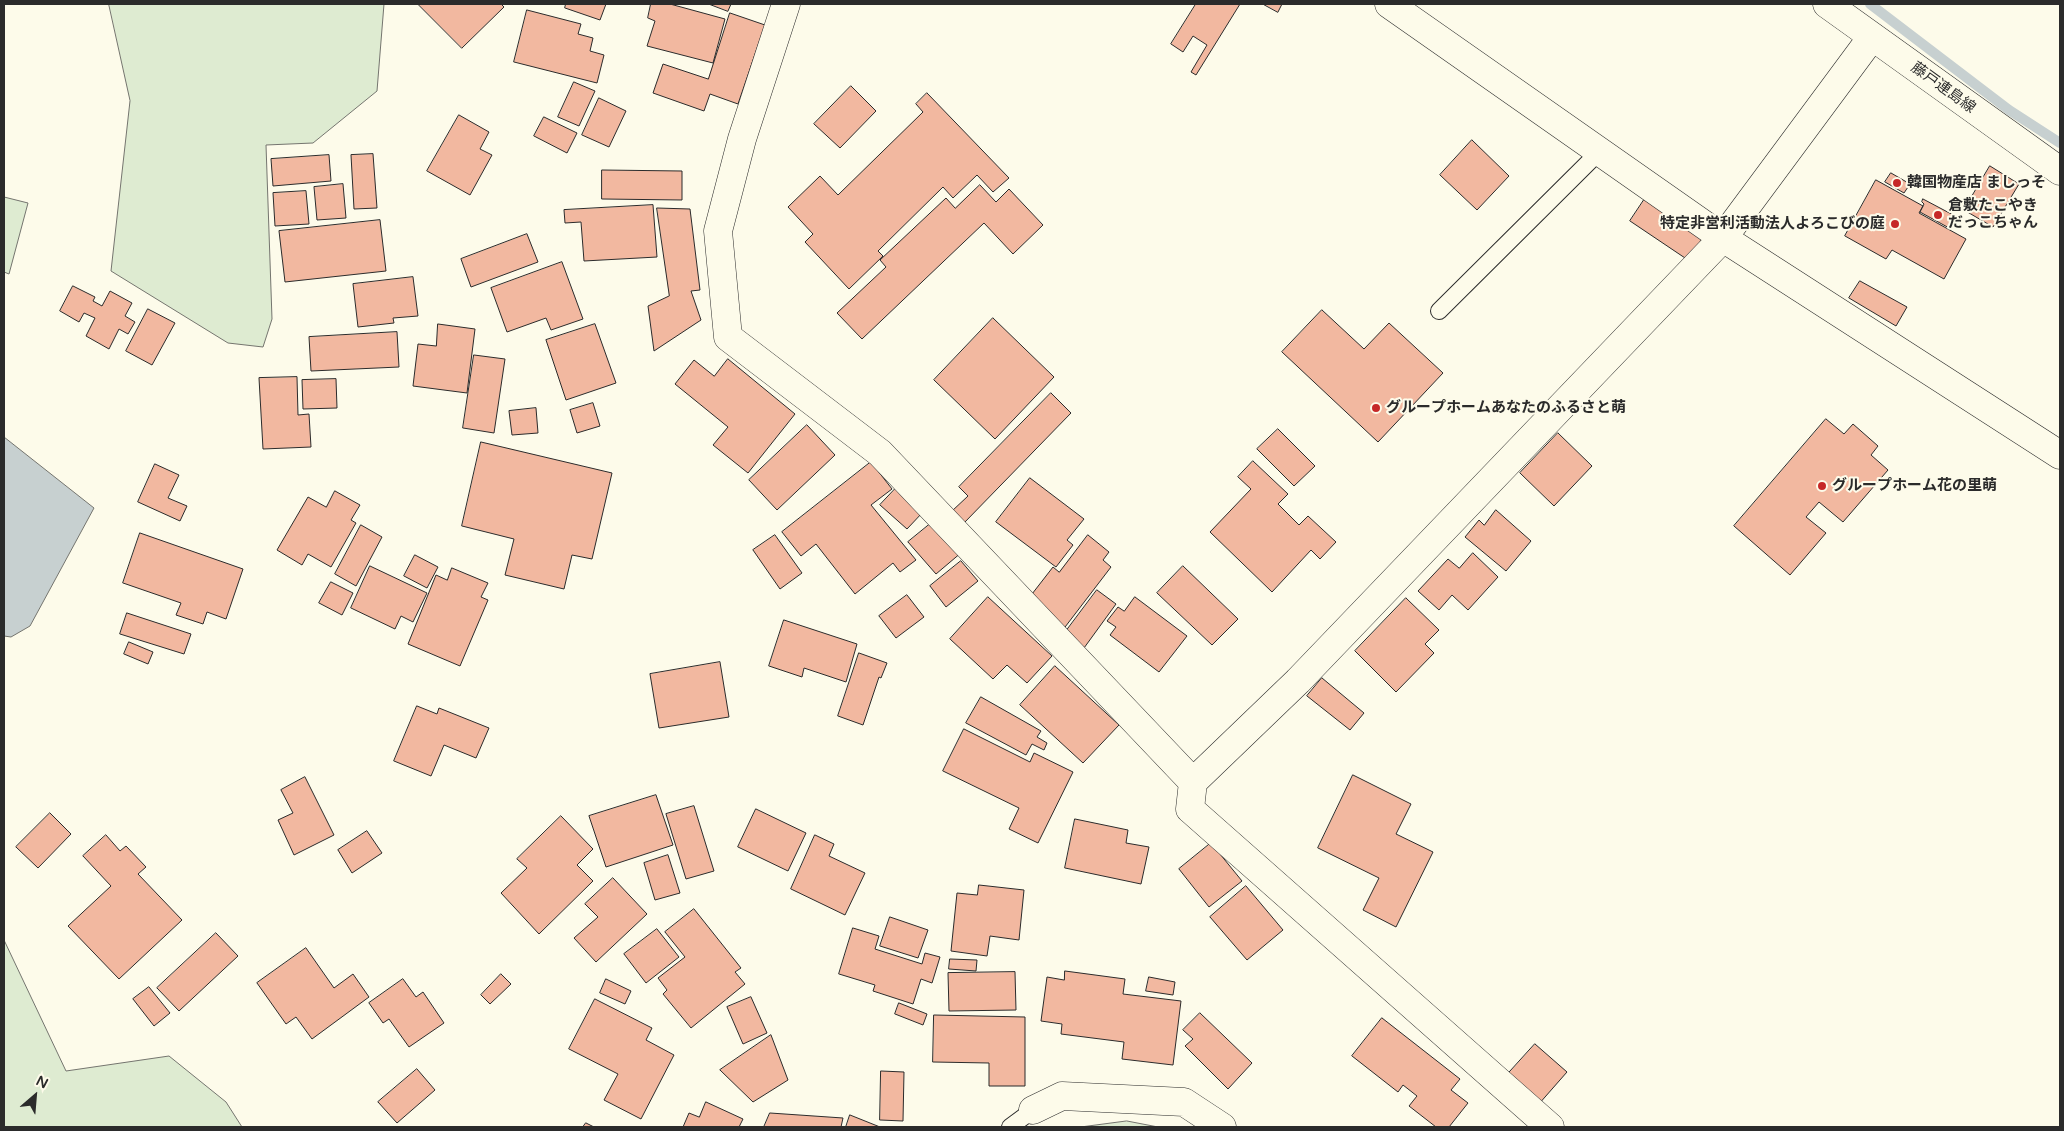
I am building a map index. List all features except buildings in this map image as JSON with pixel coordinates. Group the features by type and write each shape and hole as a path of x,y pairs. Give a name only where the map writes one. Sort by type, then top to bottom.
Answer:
{"street":[{"path":"786,4 742,139 718,231 728,337 880,453 1193,782"},
{"path":"1389,4 1723,238 2060,455"},
{"name":"藤戸連島線","path":"1827,4 2060,171"},
{"path":"1550,1127 1190,809 1193,782 1298,681 1723,238 1872,37"},
{"path":"1033,1110 1062,1096 1184,1102 1222,1127"}],"lane":[{"path":"1439,311 1600,152"},
{"path":"1010,1127 1033,1110"}],"green space":[{"path":"109,4 384,4 377,91 313,143 266,145 272,319 263,347 228,343 111,271 130,101"},
{"path":"4,197 28,203 9,274 4,272"},
{"path":"4,940 66,1071 169,1056 226,1102 242,1127 4,1127"},
{"path":"1127,1121 1158,1127 1081,1127"}],"shaded area":[{"path":"4,437 94,508 30,626 11,637 4,636"}],"waterway":[{"path":"1870,4 2009,110 2060,143"}],"place":[{"name":"韓国物産店 ましっそ","path":"1897,183"},
{"name":"倉敷たこやき だっこちゃん","path":"1938,215"},
{"name":"特定非営利活動法人よろこびの庭","path":"1895,224"},
{"name":"グループホームあなたのふるさと萌","path":"1376,408"},
{"name":"グループホーム花の里萌","path":"1822,486"}]}
